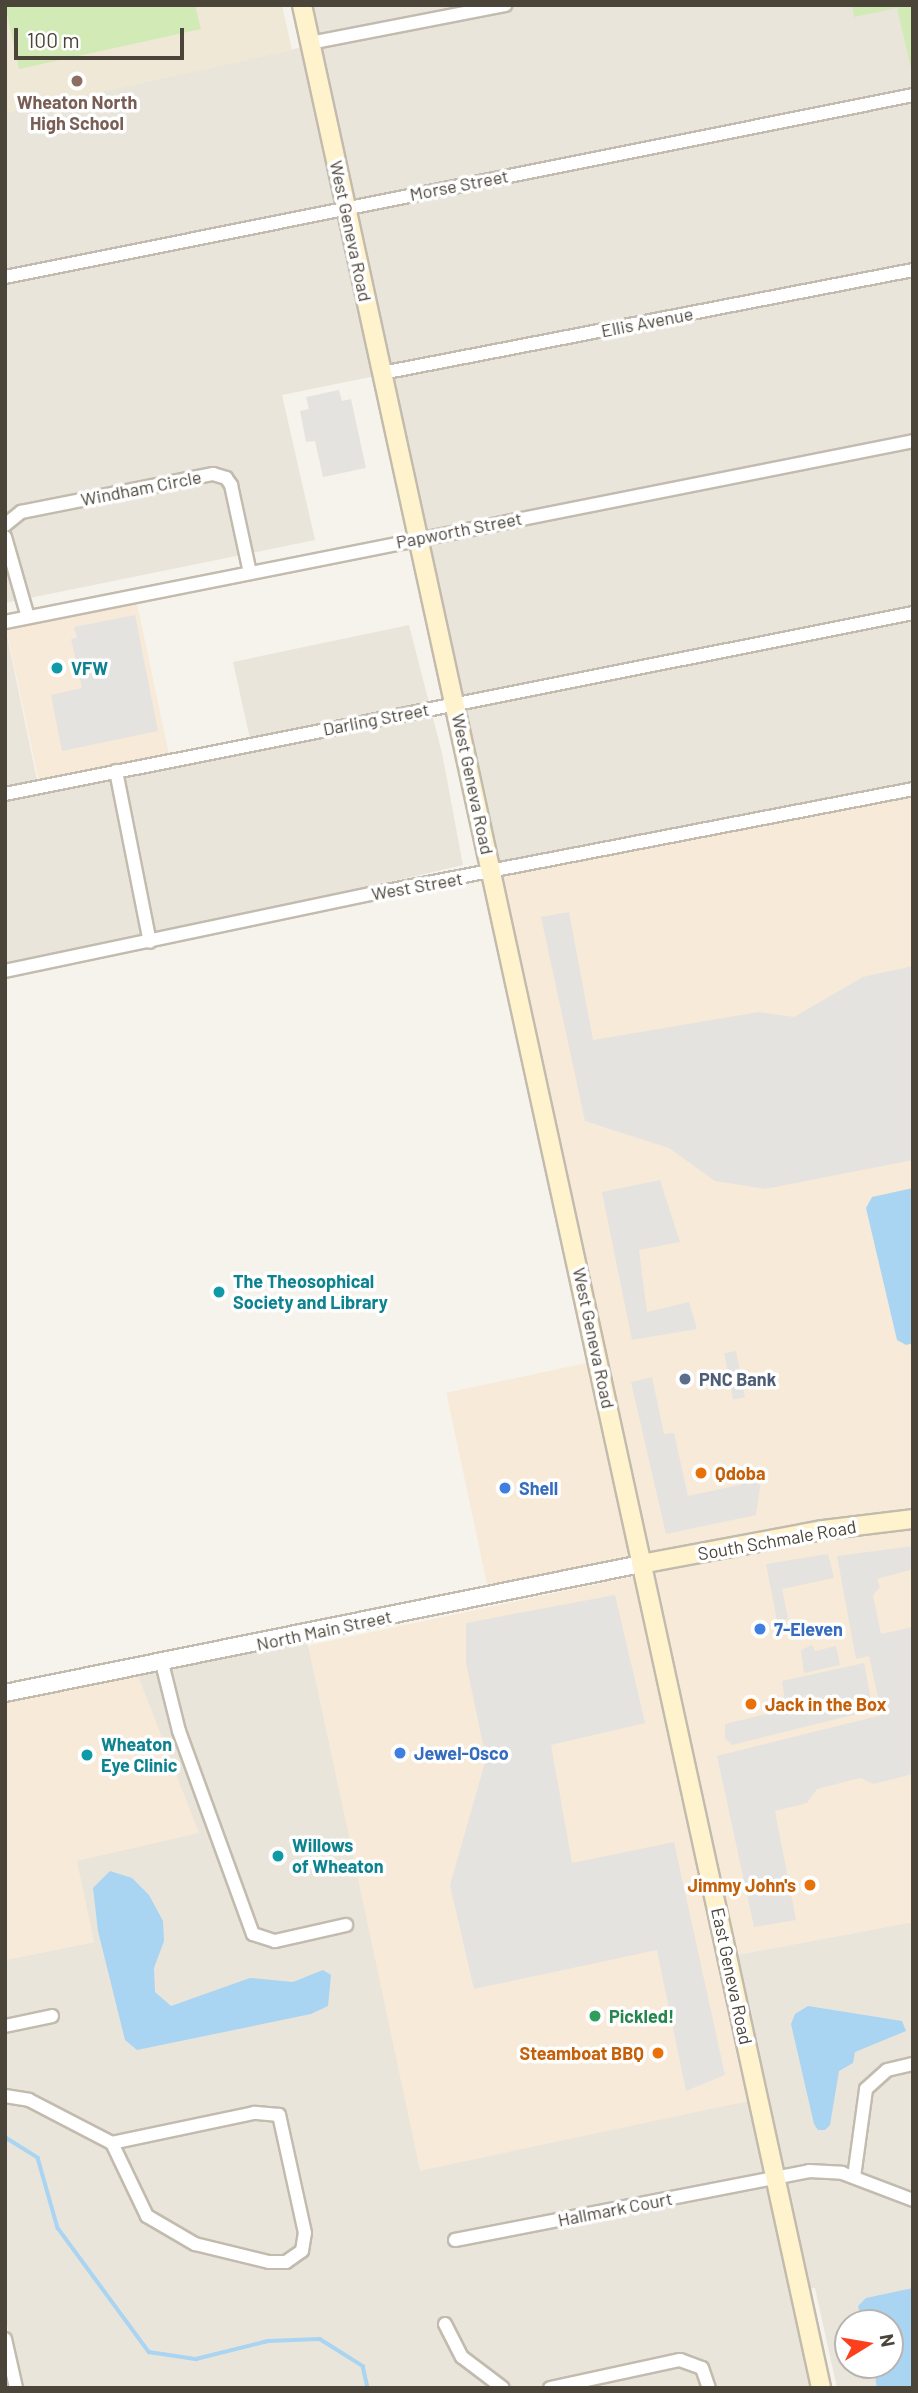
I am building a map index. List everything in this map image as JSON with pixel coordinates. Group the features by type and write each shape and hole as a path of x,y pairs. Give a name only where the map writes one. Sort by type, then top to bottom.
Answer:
{"main road":[{"name":"West Geneva Road","path":"302,5 641,1564"},
{"name":"South Schmale Road","path":"641,1564 812,1532 913,1519"},
{"name":"East Geneva Road","path":"641,1564 821,2388"}],"street":[{"path":"310,43 505,5"},
{"name":"Morse Street","path":"5,277 913,95"},
{"name":"Ellis Avenue","path":"382,373 913,270"},
{"name":"Papworth Street","path":"5,622 913,441"},
{"name":"Windham Circle","path":"5,525 21,512 213,474 226,478 231,485 250,572"},
{"path":"5,537 28,617"},
{"name":"Darling Street","path":"5,794 913,613"},
{"path":"116,771 150,942"},
{"name":"West Street","path":"5,971 913,789"},
{"name":"North Main Street","path":"5,1693 641,1564"},
{"path":"162,1663 179,1731 253,1934 275,1941 346,1925"},
{"path":"5,2026 52,2016"},
{"path":"854,2176 866,2089 887,2070 913,2064"},
{"path":"5,2096 29,2100 112,2143 147,2216 195,2244 269,2262 286,2262 302,2251 304,2233 279,2115 254,2113 112,2143"},
{"name":"Hallmark Court","path":"455,2240 809,2171 854,2176 913,2200"},
{"path":"445,2324 462,2357 503,2388"},
{"path":"6,2346 16,2388"},
{"path":"550,2388 680,2360 702,2368 709,2388"}],"shaded area":[{"name":"Wheaton North High School","path":"5,5 282,5 292,50 5,113"},
{"path":"308,5 913,5 913,785 498,863"},
{"path":"303,47 375,376 282,395 315,540 5,603 5,113"},
{"path":"339,390 342,401 351,399 366,468 323,477 315,441 306,442 300,411 309,409 306,397"},
{"path":"136,599 170,757 40,785 6,627"},
{"path":"135,615 158,731 62,751 51,695 82,688 71,639 77,638 74,627"},
{"path":"409,625 442,753 463,865 5,972 5,626 38,785 250,739 233,662"},
{"path":"913,797 913,1516 648,1557 498,877"},
{"path":"569,912 593,1040 759,1012 794,1017 863,977 913,966 913,1160 765,1189 715,1181 669,1148 585,1121 541,917"},
{"path":"660,1180 680,1242 639,1250 647,1312 689,1302 697,1329 632,1340 602,1192"},
{"path":"736,1351 745,1397 733,1399 724,1353"},
{"path":"596,1361 639,1564 490,1596 446,1393"},
{"path":"652,1377 664,1434 674,1433 688,1496 761,1480 756,1515 666,1534 631,1382"},
{"path":"913,1525 913,1922 731,1956 648,1572 878,1527"},
{"path":"913,1546 913,1569 877,1579 880,1587 873,1595 881,1634 913,1627 913,1774 874,1784 860,1778 817,1789 807,1803 775,1811 796,1920 754,1927 717,1756 882,1715 869,1656 856,1659 837,1556"},
{"path":"828,1554 834,1578 782,1589 788,1619 777,1621 766,1564"},
{"path":"640,1575 752,2100 420,2171 308,1645"},
{"path":"615,1595 645,1723 551,1745 572,1863 674,1842 725,2075 686,2091 657,1950 474,1989 450,1885 486,1759 466,1663 466,1623"},
{"path":"306,1635 420,2162 755,2100 815,2388 21,2388 5,2316 5,1960 94,1942 76,1861 135,1668"},
{"path":"812,1645 815,1651 836,1646 840,1665 804,1673 801,1650"},
{"path":"864,1663 873,1710 732,1745 725,1738 725,1724 786,1709 782,1681"},
{"path":"135,1668 199,1833 77,1861 94,1942 5,1960 5,1694"},
{"path":"913,1922 913,2388 837,2388 835,2379 904,2379 904,2309 834,2309 834,2374 815,2288 804,2289 731,1956"}],"green space":[{"path":"5,5 195,5 201,29 19,69"},
{"path":"852,5 913,5 913,77 897,8 854,17"}],"water":[{"path":"913,1188 913,1343 906,1345 897,1340 866,1208 872,1197"},
{"path":"110,1871 132,1878 149,1895 163,1921 164,1941 154,1968 155,1992 171,2006 250,1978 293,1982 323,1970 331,1975 328,2006 311,2014 137,2050 125,2040 98,1931 93,1888"},
{"path":"808,2006 902,2021 906,2031 855,2052 853,2063 839,2071 830,2125 825,2130 818,2130 814,2124 791,2024 795,2014"},
{"path":"913,2288 913,2388 877,2388 875,2379 904,2379 904,2309 859,2309 858,2306 866,2298"}],"waterway":[{"path":"5,2137 38,2158 58,2228 149,2352 196,2359 268,2341 320,2339 363,2366 368,2388"}],"place":[{"name":"Wheaton North High School","path":"77,81"},
{"name":"VFW","path":"57,668"},
{"name":"The Theosophical Society and Library","path":"219,1292"},
{"name":"PNC Bank","path":"685,1379"},
{"name":"Qdoba","path":"701,1473"},
{"name":"Shell","path":"505,1488"},
{"name":"7-Eleven","path":"760,1629"},
{"name":"Jack in the Box","path":"751,1704"},
{"name":"Jewel-Osco","path":"400,1753"},
{"name":"Wheaton Eye Clinic","path":"87,1755"},
{"name":"Willows of Wheaton","path":"278,1856"},
{"name":"Jimmy John's","path":"810,1885"},
{"name":"Pickled!","path":"595,2016"},
{"name":"Steamboat BBQ","path":"658,2053"}]}
